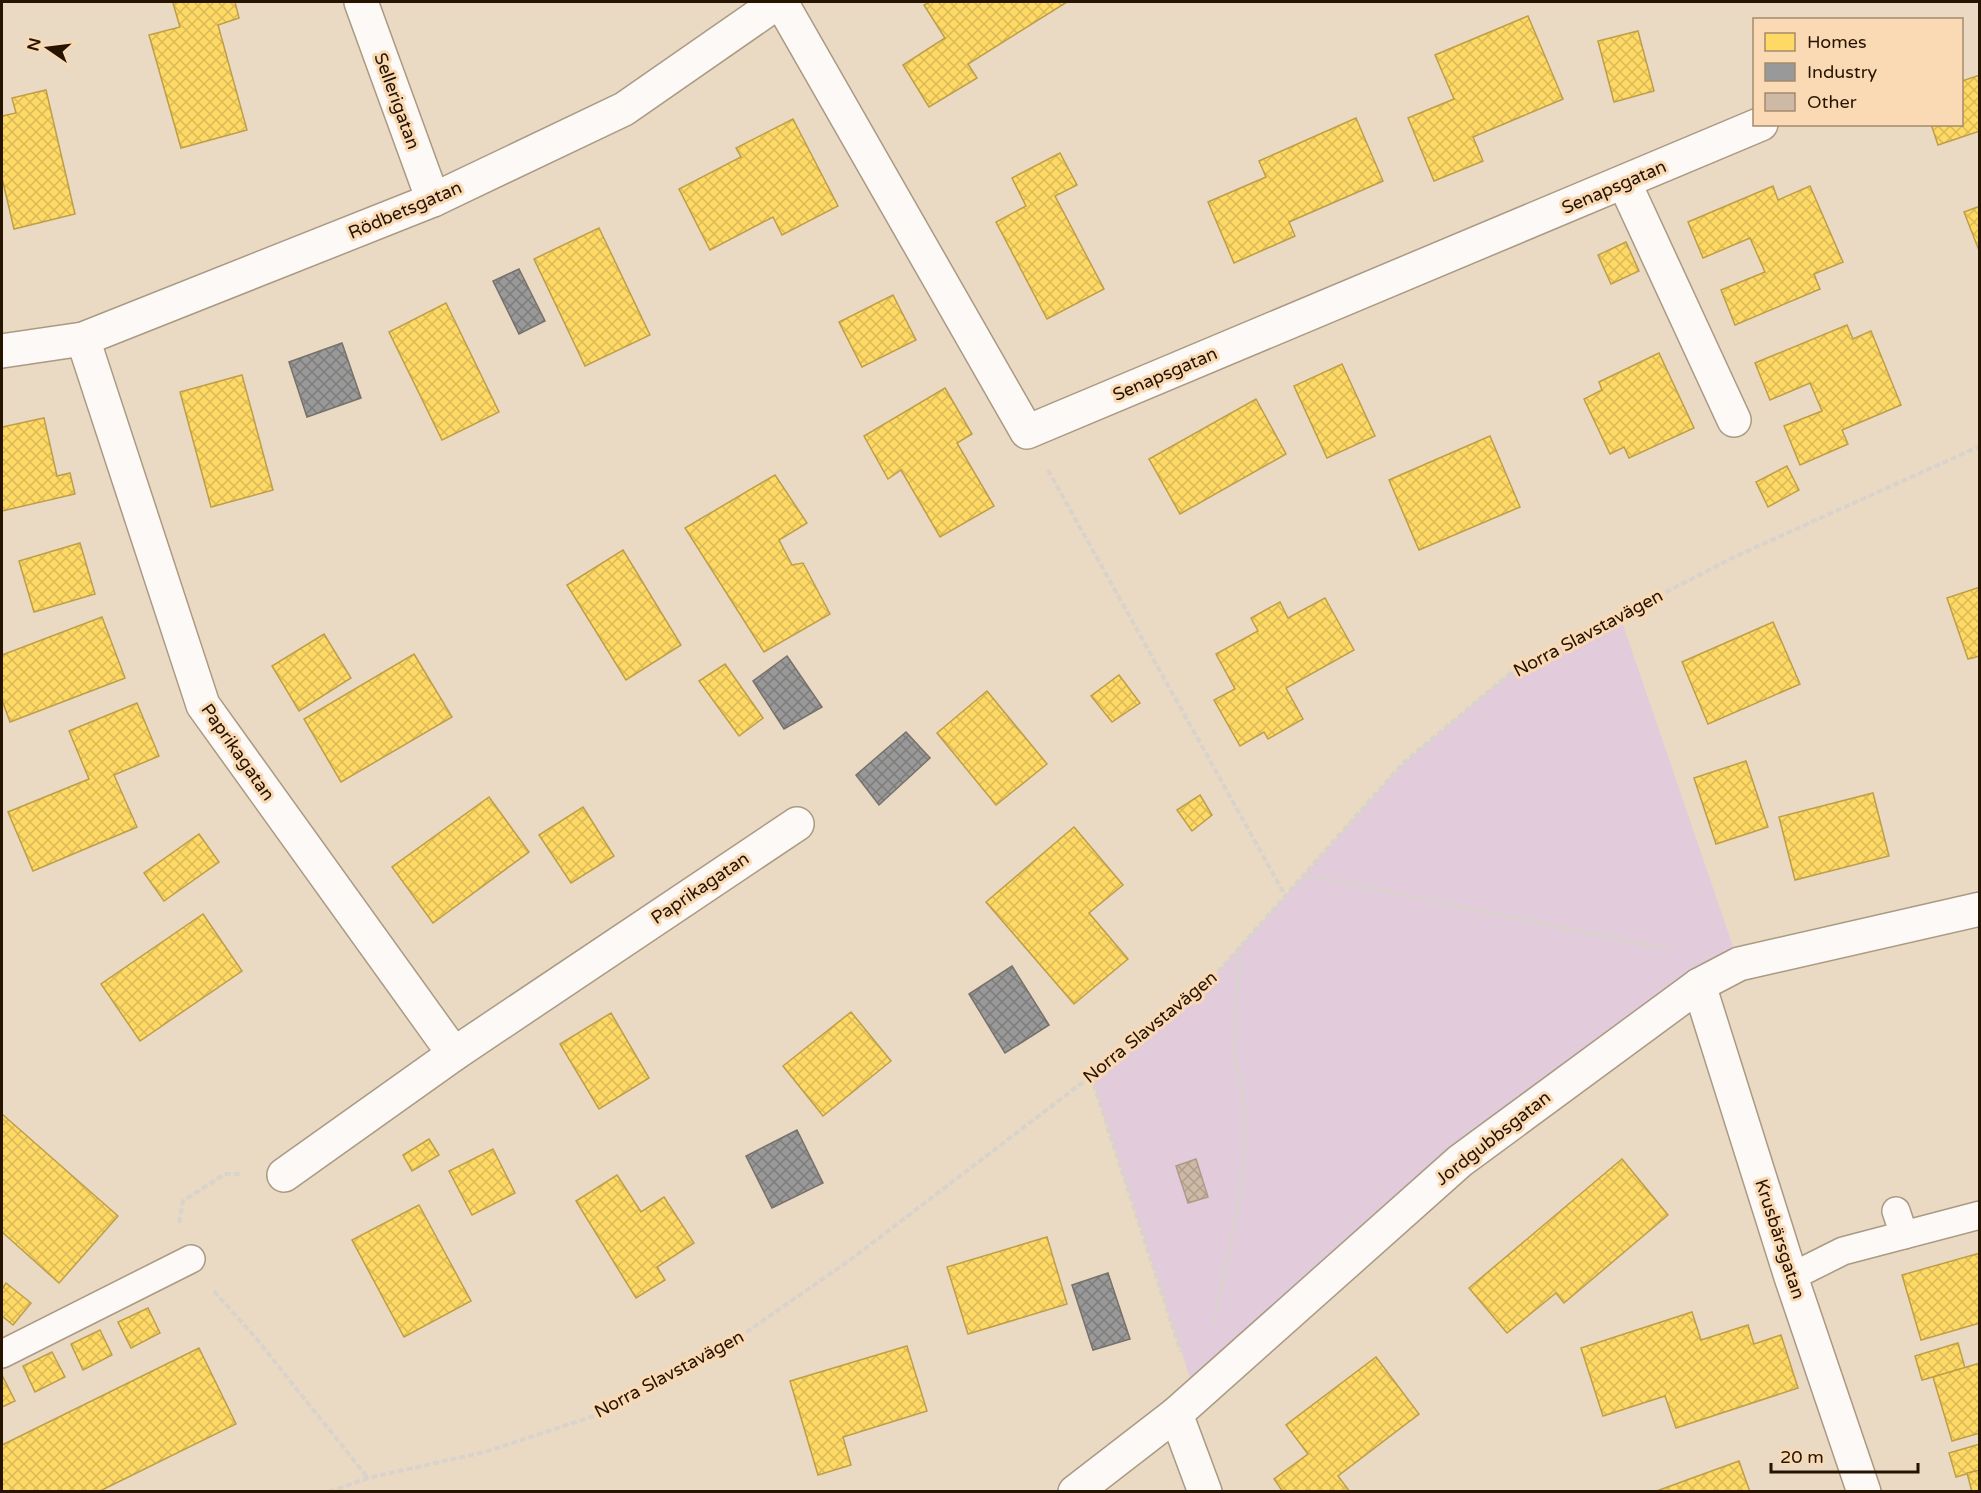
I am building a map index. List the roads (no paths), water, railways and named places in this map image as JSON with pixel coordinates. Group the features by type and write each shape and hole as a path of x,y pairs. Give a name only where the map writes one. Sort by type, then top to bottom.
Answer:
{"street":[{"name":"Sellerigatan","path":"361,2 434,200"},
{"name":"Rödbetsgatan","path":"2,351 83,339 434,200 624,109 779,2"},
{"name":"Senapsgatan","path":"779,2 1027,432 1756,126"},
{"path":"1624,182 1734,420"},
{"name":"Paprikagatan","path":"83,339 203,705 454,1053"},
{"name":"Paprikagatan","path":"284,1175 454,1053 797,824"},
{"name":"Jordgubbsgatan","path":"1075,1491 1186,1405 1460,1161 1700,985 1739,964 1980,909"},
{"name":"Krusbärsgatan","path":"1700,985 1791,1277 1864,1491"},
{"path":"1186,1405 1205,1491"}],"lane":[{"path":"1791,1277 1900,1223 1980,1215"},
{"path":"5,1347 191,1259"}]}
